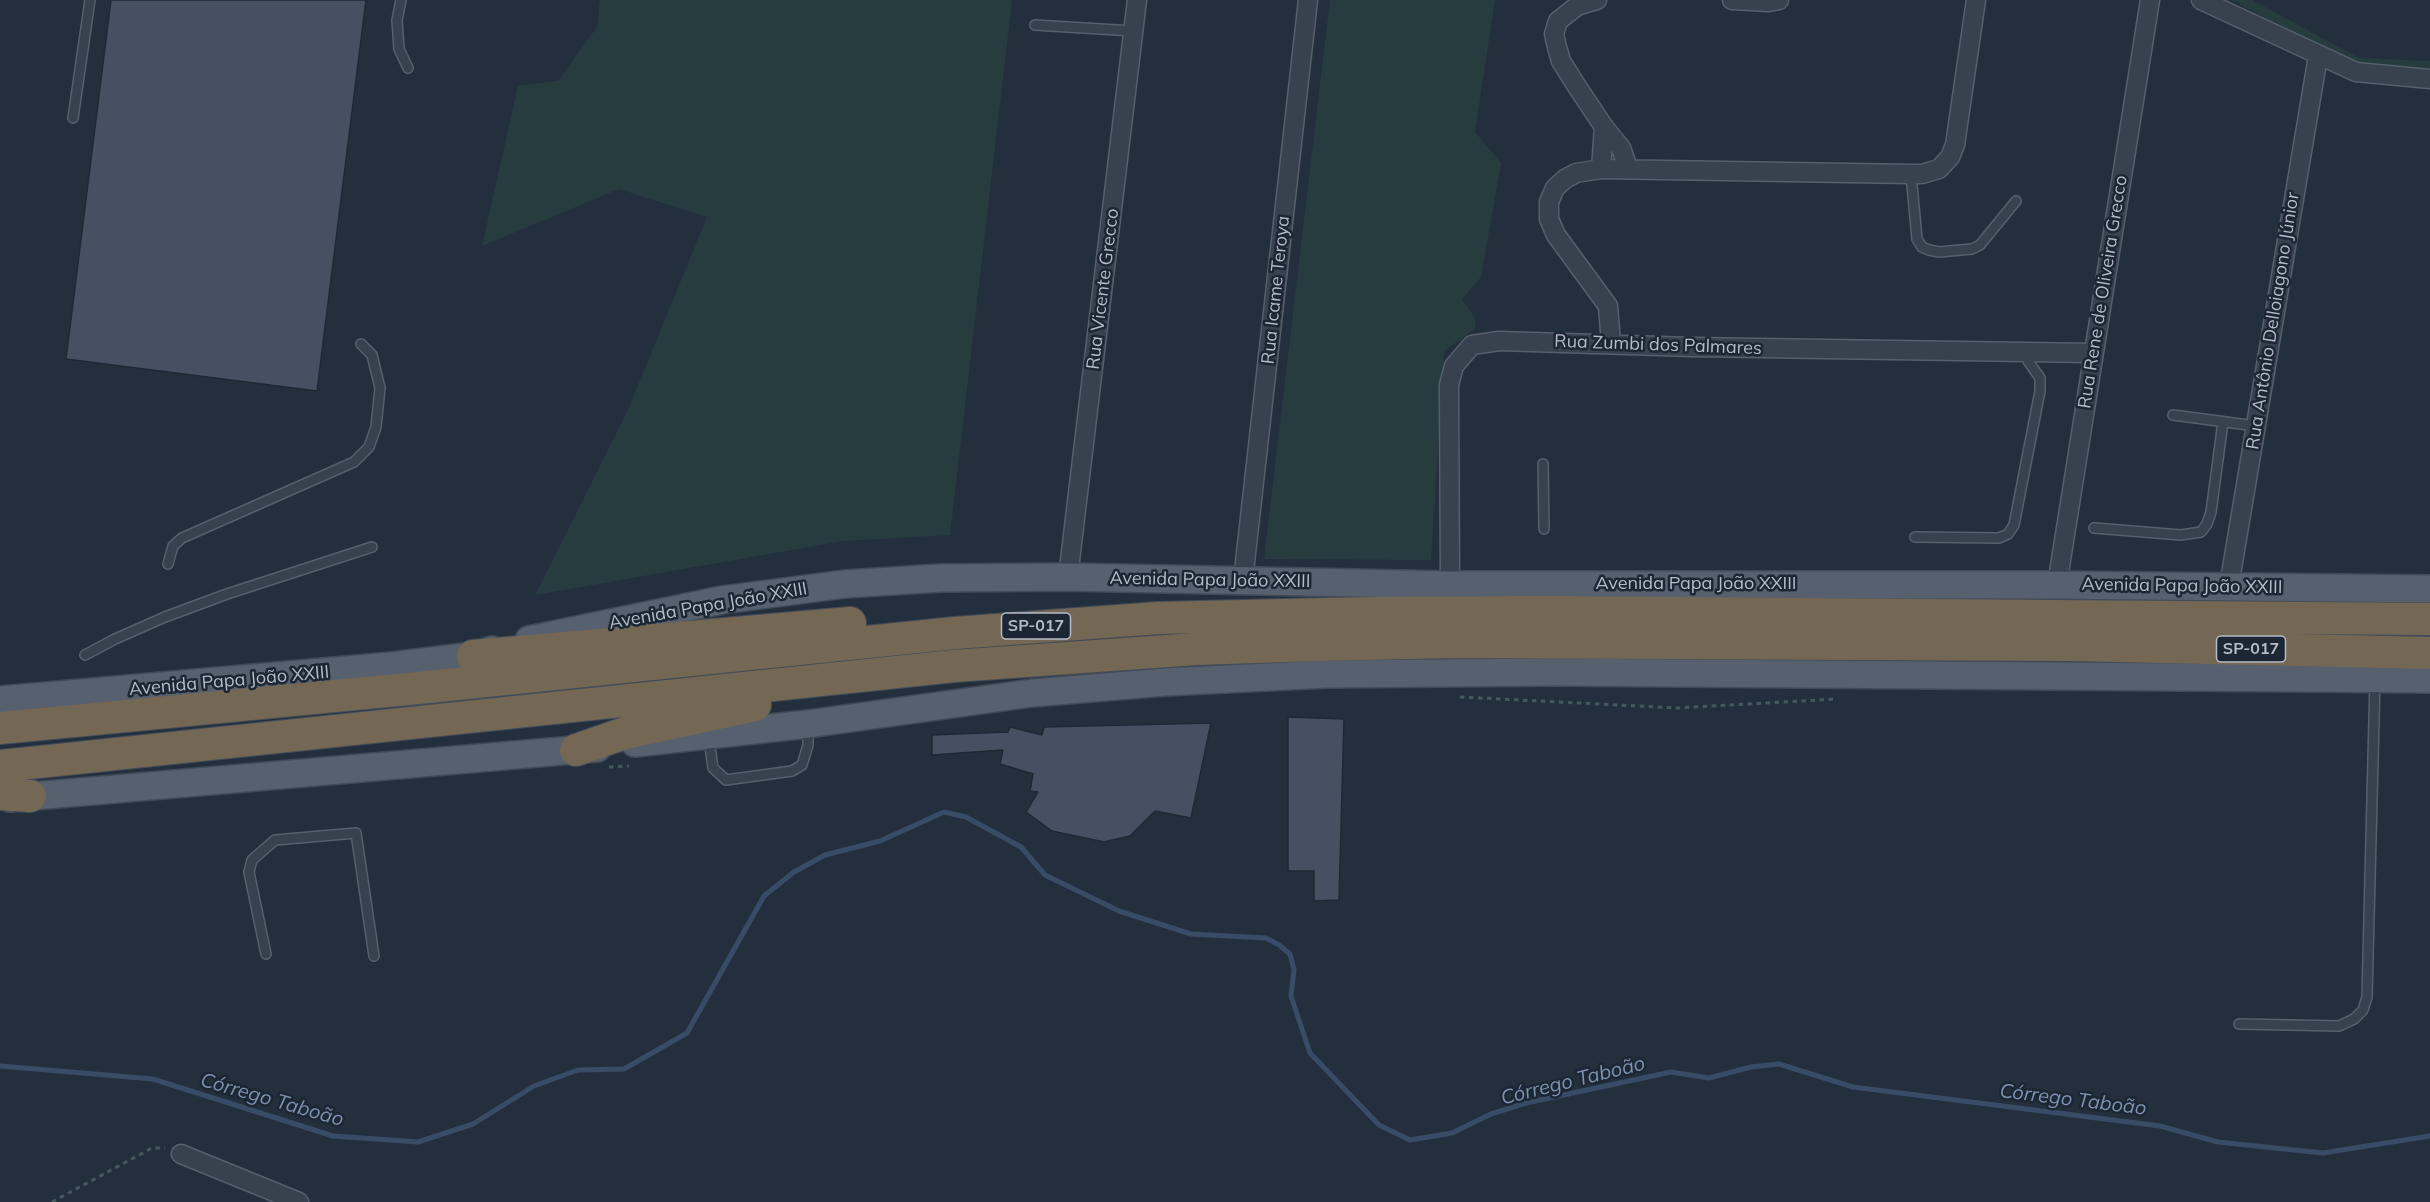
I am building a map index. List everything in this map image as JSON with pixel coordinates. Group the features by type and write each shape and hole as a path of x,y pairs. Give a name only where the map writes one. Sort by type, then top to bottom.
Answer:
{"highway":[{"name":"Avenida Papa João XXIII","path":"0,728 955,633 1158,618 1370,613 2075,630 2430,653"},
{"name":"Avenida Papa João XXIII","path":"0,766 954,666 1196,650 1337,644 2075,630 2430,619"},
{"path":"473,656 849,622 896,622 930,626 955,633"},
{"path":"576,750 646,728 781,700 870,687 954,666"}],"main road":[{"name":"Avenida Papa João XXIII","path":"0,700 392,666 473,656 550,635 723,600 845,584 941,578 1068,577 1450,585 2057,585 2430,589"},
{"path":"10,796 576,750 808,724 1032,693 1165,682 1327,674 1568,672 2430,679"}],"street":[{"name":"Rua Vicente Grecco","path":"1068,577 1137,0"},
{"name":"Rua Icame Teroya","path":"1243,580 1308,0"},
{"path":"1597,0 1566,12 1558,21 1554,34 1561,61 1604,127 1621,148 1628,168"},
{"path":"1732,0 1769,2 1779,0"},
{"path":"1611,344 1608,306 1556,235 1548,209 1550,196 1565,179 1576,173 1628,168 1911,174 1922,174 1939,169 1950,157 1955,145 1976,0"},
{"name":"Rua Rene de Oliveira Grecco","path":"2057,585 2150,0"},
{"path":"2200,0 2356,72 2430,79"},
{"name":"Rua Antônio Delloiagono Júnior","path":"2229,586 2318,56"},
{"path":"1601,169 1604,127"},
{"name":"Rua Zumbi dos Palmares","path":"1450,585 1449,385 1450,375 1458,359 1472,345 1491,342 2093,353"},
{"path":"181,1154 298,1202"}],"lane":[{"path":"73,118 90,0"},
{"path":"401,0 397,20 399,50 408,68"},
{"path":"1035,25 1133,31"},
{"path":"1911,174 1917,239 1929,250 1939,252 1972,249 1980,245 2016,201"},
{"path":"168,564 173,546 182,538 354,462 369,447 376,427 380,388 372,355 361,344"},
{"path":"1915,537 1999,538 2008,534 2013,525 2040,391 2040,378 2028,361 2028,352"},
{"path":"2173,416 2256,426"},
{"path":"2094,528 2181,535 2200,532 2207,524 2211,513 2223,422"},
{"path":"1543,464 1544,529"},
{"path":"86,655 115,639 207,601 372,547"},
{"path":"2239,1024 2339,1026 2354,1019 2363,1010 2367,997 2375,678"},
{"path":"708,735 713,768 726,780 792,771 802,765 808,745 808,724"},
{"path":"266,954 249,872 252,860 275,840 356,833 374,956"}],"path":[{"path":"1456,697 1678,708 1841,699"},
{"path":"603,768 637,765"},
{"path":"52,1202 152,1148 168,1148 181,1154"}],"green space":[{"path":"600,0 1012,0 950,535 843,541 535,595 627,412 707,217 619,189 482,246 518,86 558,81 597,27"},
{"path":"1330,0 1495,0 1475,132 1501,163 1481,277 1462,299 1475,318 1475,329 1444,351 1431,560 1264,559"},
{"path":"2232,0 2252,0 2359,58 2430,61 2430,70 2356,66"}],"building":[{"path":"111,0 366,0 317,391 66,359"},
{"path":"1288,717 1344,719 1339,900 1314,901 1314,871 1288,871"},
{"path":"1211,723 1191,818 1155,811 1130,836 1104,842 1052,831 1026,812 1038,792 1030,791 1033,774 1000,764 1003,750 932,755 932,735 1008,732 1010,727 1042,735 1044,727"}],"waterway":[{"name":"Córrego Taboão","path":"0,1066 153,1079 333,1136 418,1142 473,1124 534,1086 578,1070 624,1069 687,1033 764,896 794,872 825,855 880,841 944,812 966,817 1021,847 1045,875 1119,911 1191,934 1266,938 1279,945 1290,954 1294,970 1291,996 1310,1053 1379,1125 1410,1140 1452,1133 1491,1114 1526,1103 1671,1072 1709,1078 1751,1067 1779,1064 1853,1087 2160,1126 2218,1142 2323,1153 2430,1136"}]}
